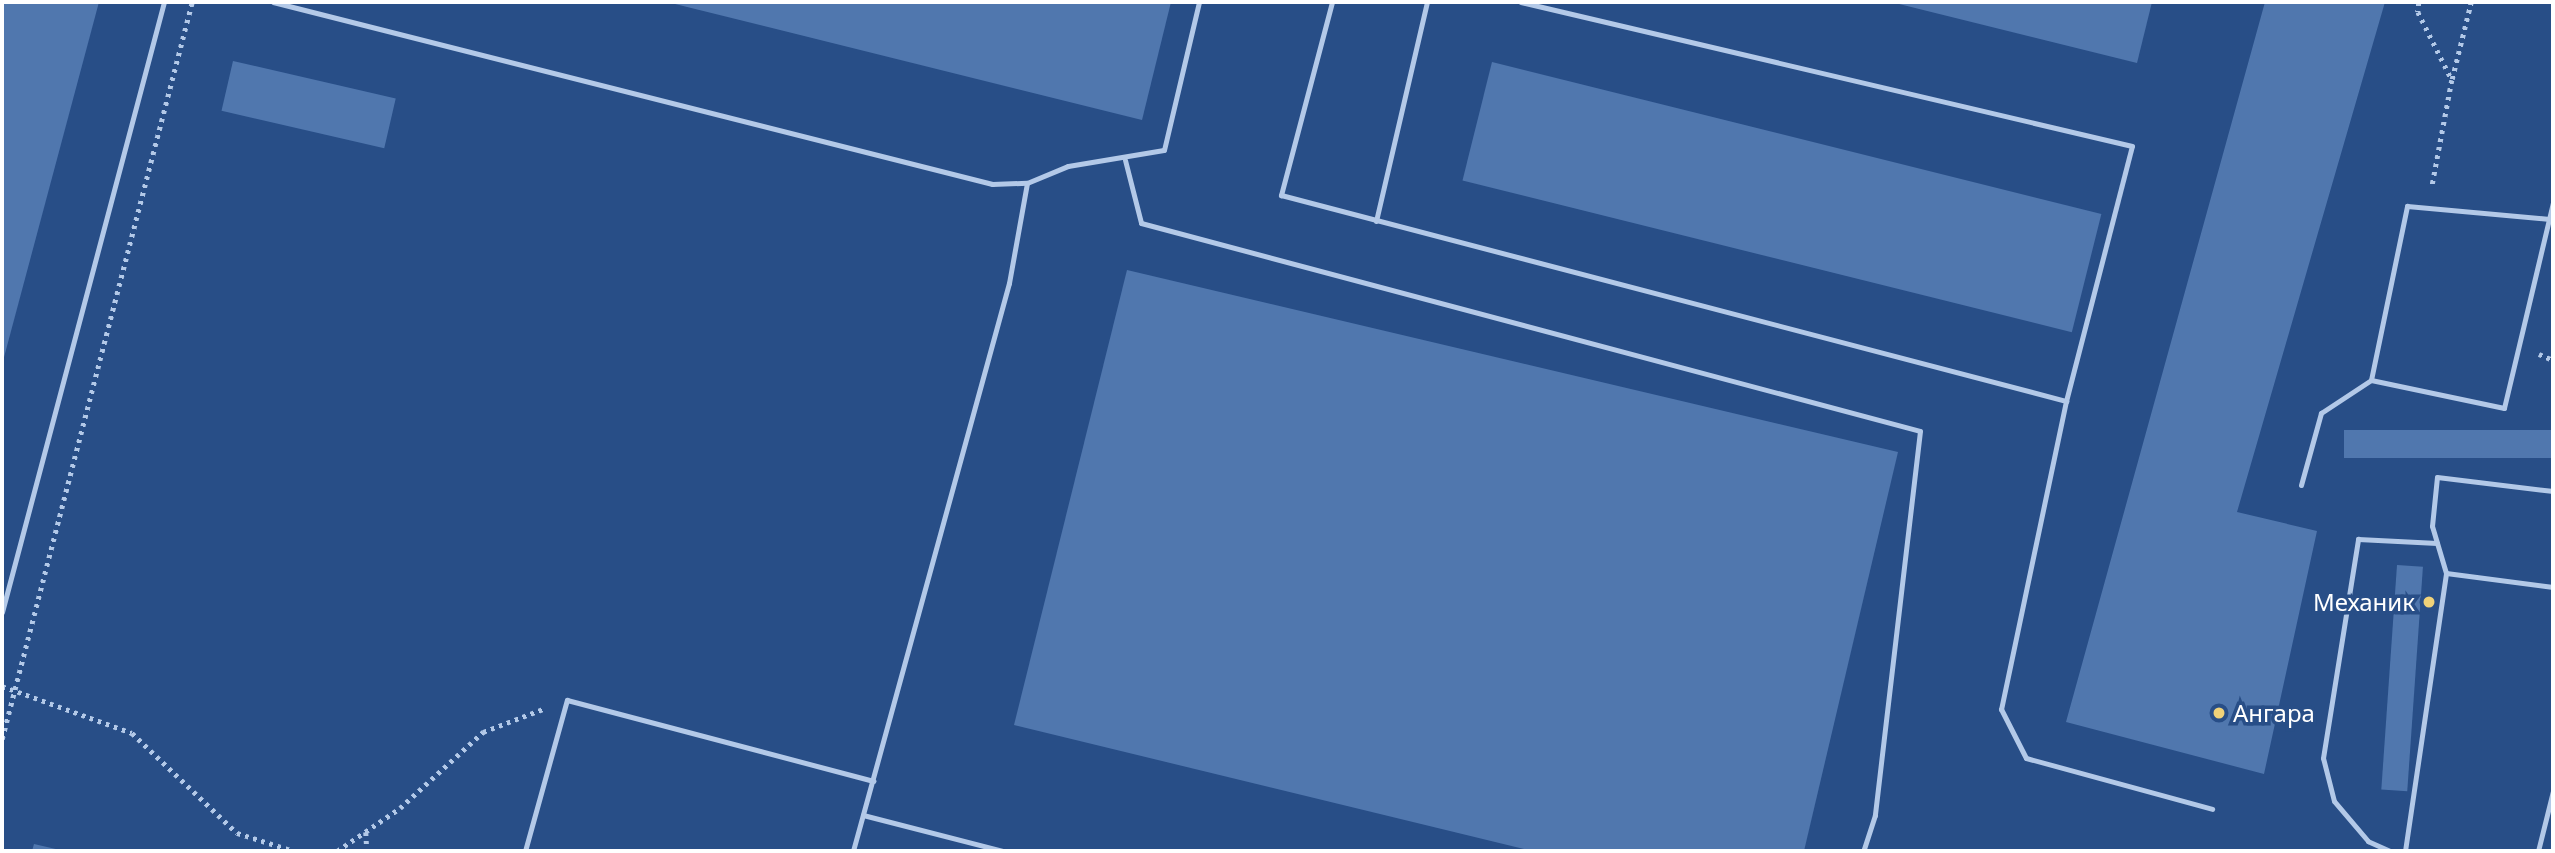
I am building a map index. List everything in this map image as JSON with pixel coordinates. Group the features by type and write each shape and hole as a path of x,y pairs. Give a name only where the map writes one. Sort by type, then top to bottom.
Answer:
{"lane":[{"path":"2,612 164,2"},
{"path":"273,2 992,184 1027,183 1068,166 1125,160 1164,150 1199,2"},
{"path":"1332,2 1281,195 2066,401"},
{"path":"1376,220 1427,2"},
{"path":"1521,2 2132,146 2066,401 2001,709 2026,758 2212,809"},
{"path":"1125,160 1140,223 1920,431 1875,815 1863,851"},
{"path":"853,851 1009,283 1027,183"},
{"path":"2371,380 2504,408 2553,202"},
{"path":"2301,485 2321,413 2371,380 2407,206 2549,219"},
{"path":"2405,851 2446,573 2432,526 2437,477 2553,491"},
{"path":"2390,851 2368,841 2334,801 2323,758 2358,539 2437,543"},
{"path":"2446,573 2553,587"},
{"path":"525,851 566,700 873,781"},
{"path":"2539,851 2553,791"},
{"path":"863,815 1003,851"}],"path":[{"path":"2,739 191,2"},
{"path":"2419,2 2418,12 2452,80"},
{"path":"2428,208 2452,80 2471,2"},
{"path":"2,686 132,733 237,833 294,851"},
{"path":"337,851 400,808 483,732 566,700"},
{"path":"366,831 367,851"}],"building":[{"path":"2,2 99,2 3,361 2,361"},
{"path":"667,2 1171,2 1142,120"},
{"path":"1891,2 2152,2 2137,63"},
{"path":"2265,2 2385,2 2237,512 2317,531 2264,774 2066,722"},
{"path":"233,61 396,99 384,148 222,111"},
{"path":"1492,62 2101,214 2072,332 1462,180"},
{"path":"1127,270 1898,452 1804,851 1532,851 1014,725"},
{"path":"2344,430 2553,430 2553,458 2344,458"},
{"path":"2397,565 2423,567 2407,791 2381,789"},
{"path":"34,844 60,850 60,851 32,851"}],"place":[{"name":"Механик","path":"2429,602"},
{"name":"Ангара","path":"2219,713"}]}
